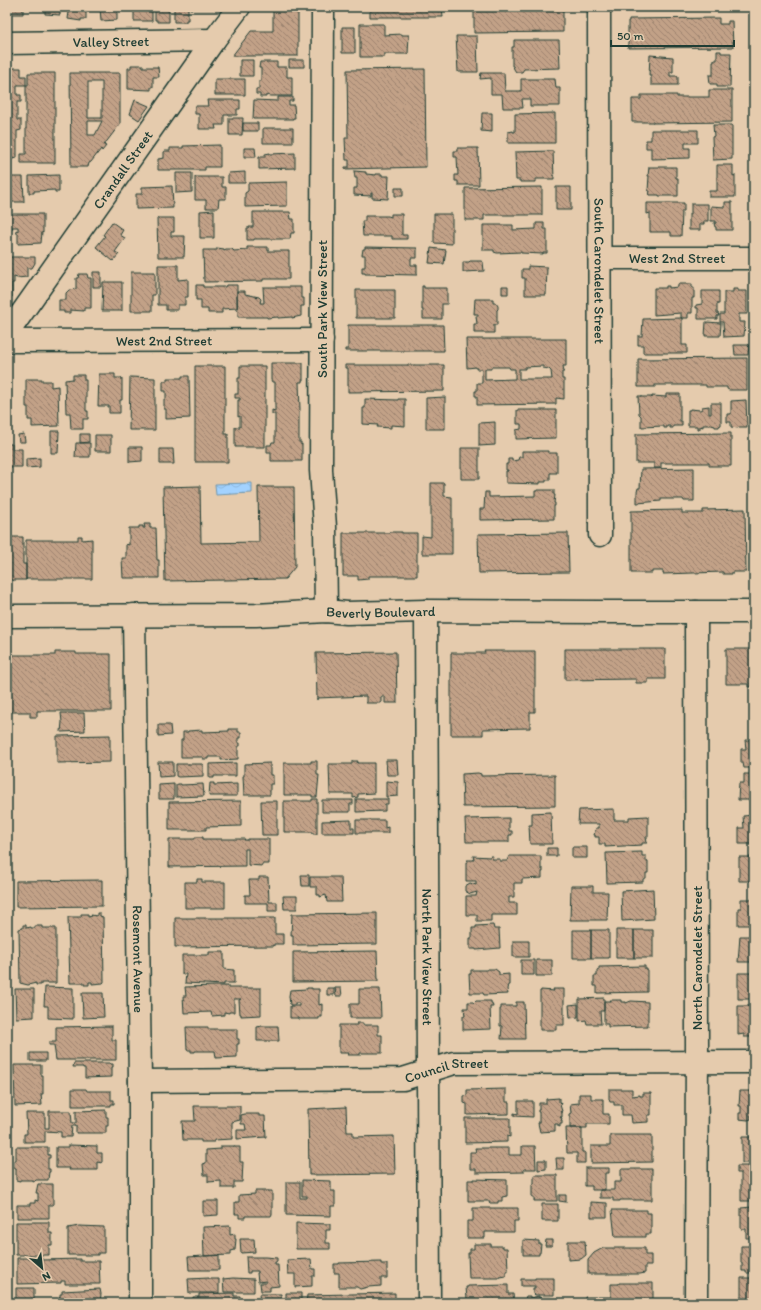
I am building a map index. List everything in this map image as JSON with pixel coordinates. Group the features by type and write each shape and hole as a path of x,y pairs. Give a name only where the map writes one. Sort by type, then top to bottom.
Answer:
{"street":[{"name":"Crandall Street","path":"7,334 214,40 239,7"},
{"name":"South Park View Street","path":"323,7 321,470 325,527 326,611"},
{"name":"South Carondelet Street","path":"599,7 600,535"},
{"name":"Valley Street","path":"7,43 214,40"},
{"name":"West 2nd Street","path":"600,258 754,258"},
{"name":"West 2nd Street","path":"7,341 322,340"},
{"name":"Beverly Boulevard","path":"7,616 256,615 326,611 347,613 426,611 754,612"},
{"name":"North Park View Street","path":"426,611 429,1303"},
{"name":"North Carondelet Street","path":"696,612 696,1303"},
{"name":"Rosemont Avenue","path":"134,615 140,1081 140,1303"},
{"name":"Council Street","path":"140,1081 402,1079 454,1063 754,1062"}],"water":[{"path":"252,483 252,493 216,495 215,484"}],"building":[{"path":"7,7 23,7 23,14 7,14"},
{"path":"45,7 60,7 60,15 45,14"},
{"path":"67,7 86,7 86,19 81,19 81,21 68,19 69,12 67,12"},
{"path":"100,7 117,7 117,20 101,21"},
{"path":"132,7 152,7 152,21 134,21 134,11 132,11"},
{"path":"169,7 169,22 157,22 157,20 155,20 155,8"},
{"path":"174,7 188,8 188,20 186,20 186,22 174,22"},
{"path":"190,7 214,7 214,9 190,9"},
{"path":"273,7 298,7 298,56 232,56 251,31 273,31"},
{"path":"370,7 442,7 443,17 370,17"},
{"path":"474,7 563,7 563,32 474,33"},
{"path":"632,7 732,7 732,9 632,11"},
{"path":"719,18 719,24 728,24 728,21 732,21 733,47 628,48 629,19"},
{"path":"360,24 384,24 384,35 409,35 408,54 384,54 384,57 360,57"},
{"path":"342,27 355,27 355,53 342,53"},
{"path":"456,36 477,36 478,72 458,72"},
{"path":"514,40 559,40 560,68 524,69 522,72 516,72 512,66 512,47 514,47"},
{"path":"717,51 721,51 721,53 731,53 730,87 717,87 717,84 710,84 709,75 713,75 713,62 714,60 717,60"},
{"path":"650,55 673,57 673,72 670,72 670,76 678,76 678,85 651,85 651,76 649,76"},
{"path":"240,60 253,60 253,76 240,76"},
{"path":"289,60 304,60 304,67 289,67"},
{"path":"260,62 277,62 277,67 287,67 287,77 292,77 292,96 266,95 266,97 260,97 260,94 256,94 256,89 259,89 259,81 261,81 261,68 259,68"},
{"path":"131,65 158,67 159,77 153,77 153,87 151,87 151,90 128,89 128,68 131,68"},
{"path":"7,68 21,68 21,76 26,76 26,85 17,85 17,95 21,95 21,102 17,102 17,120 21,120 21,130 17,131 17,158 8,160 7,163"},
{"path":"425,69 426,167 345,169 345,167 349,167 349,160 346,160 345,138 348,138 347,70"},
{"path":"28,73 55,73 55,163 21,163 21,154 26,154 26,85 28,85"},
{"path":"70,73 120,73 120,124 104,145 106,146 102,151 101,149 89,163 88,167 71,167","holes":["88,82 102,82 102,118 88,118","88,121 102,121 95,135 88,135"]},
{"path":"481,73 504,73 505,91 521,91 521,79 555,79 556,88 560,88 560,106 530,106 530,99 522,99 523,108 503,108 502,94 491,94 491,78 480,79"},
{"path":"215,79 245,79 245,95 215,95"},
{"path":"709,90 732,90 732,122 632,122 632,99 641,99 641,95 709,97"},
{"path":"278,97 293,97 293,101 289,101 289,105 294,105 295,118 253,119 254,100 278,101"},
{"path":"135,100 149,106 139,120 130,114"},
{"path":"207,100 240,100 240,109 237,109 237,115 224,115 224,125 215,125 216,129 199,129 199,114 195,114 195,106 208,106"},
{"path":"482,113 492,113 492,132 481,131"},
{"path":"555,113 555,143 508,143 508,132 515,132 515,114"},
{"path":"229,118 243,118 242,135 229,135"},
{"path":"243,123 258,123 258,131 243,131"},
{"path":"713,125 732,125 732,159 713,160"},
{"path":"263,128 293,128 293,143 263,143"},
{"path":"651,130 698,130 698,143 685,143 685,148 690,148 690,158 651,159 651,148 646,148 646,140 651,140"},
{"path":"220,145 220,167 205,167 205,170 158,170 158,159 164,158 164,151 170,151 170,148 183,148 183,146"},
{"path":"244,148 255,148 256,157 244,157"},
{"path":"457,148 478,148 479,185 458,185 458,181 455,181 455,175 458,175 457,157 454,157 454,151 457,151"},
{"path":"553,151 554,179 536,179 536,182 520,182 520,180 516,180 515,152"},
{"path":"295,153 295,168 259,169 259,157 265,157 265,154"},
{"path":"717,165 733,165 733,176 735,175 735,197 709,197 709,191 717,191"},
{"path":"649,167 676,167 676,178 678,178 678,196 649,195"},
{"path":"354,171 366,172 366,174 382,174 382,176 389,176 388,199 372,198 372,193 371,196 354,195 354,188 357,188 357,178 355,178"},
{"path":"245,172 245,183 228,183 228,173"},
{"path":"176,173 192,173 192,192 176,193"},
{"path":"59,175 59,192 55,192 55,190 34,191 34,193 29,193 29,176"},
{"path":"7,177 23,177 24,202 7,202"},
{"path":"195,177 222,177 222,187 226,187 226,199 219,199 218,208 206,208 206,200 195,200"},
{"path":"287,182 287,206 245,207 245,193 248,191 248,183"},
{"path":"172,186 173,208 136,209 136,194 142,194 142,187"},
{"path":"542,187 542,215 484,215 484,220 465,220 465,188"},
{"path":"556,187 571,187 571,210 556,210"},
{"path":"395,188 403,188 403,196 395,196"},
{"path":"725,202 732,202 732,230 716,230 714,223 716,223 716,221 711,221 711,206 725,207"},
{"path":"647,203 684,203 684,211 682,211 681,236 671,236 671,232 650,232 650,213 647,214"},
{"path":"691,204 708,204 708,221 704,221 704,224 700,224 700,230 689,230 689,214 691,214"},
{"path":"214,210 214,238 200,238 200,211"},
{"path":"253,212 290,212 291,219 294,219 294,233 291,233 290,239 247,240 247,228 253,227"},
{"path":"7,214 43,214 43,233 42,232 41,243 18,244 18,233 16,233 16,230 18,231 18,227 7,229"},
{"path":"391,214 402,214 402,235 407,235 407,239 392,239 392,236 363,236 362,221 365,221 365,216 391,217"},
{"path":"434,214 452,214 452,244 434,243"},
{"path":"157,218 174,218 174,232 171,232 171,236 185,236 184,257 158,257"},
{"path":"112,222 123,230 120,235 125,238 115,252 119,254 113,261 96,247 105,236 103,235"},
{"path":"536,223 544,223 544,229 547,229 547,253 497,253 494,252 494,250 483,250 483,225 513,225 513,230 536,229"},
{"path":"247,247 268,247 268,251 289,251 289,279 204,282 203,250 217,250 217,248 224,250 232,249 234,251 247,250"},
{"path":"365,247 417,248 417,258 411,258 411,265 417,265 417,275 362,273 362,267 365,267 365,255 362,255"},
{"path":"431,248 446,250 444,264 429,263"},
{"path":"7,257 35,257 35,263 32,268 27,268 27,277 14,277 14,283 12,283 12,297 7,297"},
{"path":"463,262 483,262 484,271 463,272"},
{"path":"158,265 178,265 178,280 188,279 188,297 185,297 185,305 178,305 178,310 166,310 166,305 158,305"},
{"path":"528,266 547,267 546,295 525,295 525,278 522,278 522,269 528,269"},
{"path":"93,272 101,272 101,287 93,287"},
{"path":"131,272 155,272 155,295 152,295 152,311 131,311"},
{"path":"79,274 87,274 88,278 91,278 91,308 84,308 84,311 70,310 70,313 59,311 59,300 66,300 66,293 69,290 76,289 76,278 78,278"},
{"path":"103,282 122,282 122,311 102,311"},
{"path":"678,284 692,284 692,288 694,288 692,313 688,313 688,318 681,318 681,313 654,315 654,288 666,288 666,286 669,286 669,288 678,287"},
{"path":"196,285 203,285 203,287 225,287 226,285 237,285 237,308 222,309 222,313 208,313 208,309 201,309 201,300 196,300"},
{"path":"422,286 424,286 424,288 447,288 447,304 442,304 442,319 423,319"},
{"path":"502,286 508,286 508,294 502,294"},
{"path":"263,287 301,287 301,298 304,298 304,306 301,306 301,316 292,318 238,317 237,291 245,291 245,294 259,297 261,299 260,303 264,303"},
{"path":"733,289 738,289 738,291 747,291 747,314 739,314 739,322 745,322 744,336 724,337 723,322 720,322 720,314 724,314 724,292 733,292"},
{"path":"356,290 395,290 395,318 356,318"},
{"path":"702,291 719,291 717,313 719,316 717,316 717,319 698,319 698,308 696,308 696,305 702,304"},
{"path":"475,299 493,299 493,303 496,303 498,306 497,325 494,325 494,333 474,333 474,324 477,324 476,316 478,316 478,314 474,314"},
{"path":"682,318 682,345 687,345 687,353 643,353 643,345 638,345 638,336 642,336 643,319"},
{"path":"706,322 721,323 720,336 705,336"},
{"path":"348,325 443,325 444,351 345,351 345,349 348,349"},
{"path":"466,339 566,339 566,366 563,366 564,372 562,372 562,379 564,379 564,399 556,398 556,404 477,405 477,396 475,396 475,391 477,391 477,383 482,383 482,369 476,369 476,367 467,368","holes":["543,366 543,368 551,371 552,379 519,379 519,369 525,369 525,367","491,367 509,367 510,369 515,369 515,379 485,380 485,369 491,369"]},
{"path":"734,345 749,345 748,355 735,355"},
{"path":"747,358 747,390 729,390 727,387 706,387 706,385 655,385 655,387 638,387 638,359"},
{"path":"271,363 303,363 303,380 302,382 299,382 299,442 301,442 301,445 302,444 302,461 271,461 271,452 267,452 267,445 271,445 272,442 275,442 275,414 272,414 272,410 275,411 275,382 272,382 271,380"},
{"path":"345,365 444,365 444,391 348,392 348,368 345,368"},
{"path":"195,366 225,366 225,434 228,434 228,462 195,462"},
{"path":"240,366 265,366 265,447 235,447 235,427 240,427 240,416 238,417 238,400 240,400 240,398 235,398 235,394 238,394"},
{"path":"99,374 115,374 115,378 122,378 122,400 120,400 120,413 109,413 109,406 98,406"},
{"path":"73,375 84,375 84,380 86,380 86,411 88,411 88,419 83,419 83,429 71,429 70,413 66,413 65,380 73,379"},
{"path":"182,376 189,376 190,418 166,419 164,399 166,399 166,391 163,391 163,381 167,381 167,378 182,378"},
{"path":"130,377 155,378 155,430 129,430"},
{"path":"26,379 42,379 42,381 51,381 51,387 58,386 59,426 32,427 32,420 28,420 28,407 26,407"},
{"path":"666,394 680,394 680,421 682,421 682,426 673,426 673,428 670,428 670,426 667,426 667,428 664,428 664,426 641,427 638,396 666,397"},
{"path":"445,397 445,429 426,429 426,398"},
{"path":"365,399 405,399 405,426 391,425 391,428 363,424 363,408 365,408"},
{"path":"746,400 747,427 731,427 731,422 727,422 727,414 731,414 731,401"},
{"path":"711,403 721,403 721,425 719,427 703,425 703,427 700,426 700,429 697,429 697,426 688,426 688,410 700,410 702,407 709,406 709,414 711,414"},
{"path":"517,410 556,410 556,438 516,439 516,430 521,429 521,424 517,424"},
{"path":"495,422 495,445 479,446 479,423"},
{"path":"51,431 59,431 58,453 51,453"},
{"path":"731,433 731,466 709,466 709,463 661,463 661,468 654,468 654,463 636,463 636,434"},
{"path":"24,434 25,442 19,442 18,435"},
{"path":"80,434 89,434 89,442 80,443"},
{"path":"95,435 111,435 111,451 95,451"},
{"path":"76,443 90,443 90,457 75,457"},
{"path":"7,444 12,444 12,449 22,449 22,467 7,467"},
{"path":"129,447 142,447 142,461 129,462"},
{"path":"461,448 479,448 479,479 461,479"},
{"path":"160,449 173,449 174,464 160,464"},
{"path":"522,451 548,451 548,453 557,453 557,473 550,473 550,480 540,482 540,484 506,483 506,471 508,470 506,470 506,464 508,464 508,459 512,459 512,461 518,460 519,457 522,457"},
{"path":"40,458 40,467 26,468 26,459"},
{"path":"694,468 694,501 684,501 683,499 661,499 661,501 637,503 637,492 638,488 640,488 641,469"},
{"path":"431,483 444,483 444,496 452,497 452,554 422,554 422,536 431,537"},
{"path":"200,486 201,543 259,542 258,487 294,487 295,567 285,579 165,581 163,487"},
{"path":"554,490 554,519 480,520 480,509 484,509 485,492 489,492 489,497 535,496 535,491"},
{"path":"745,509 746,572 732,572 732,574 723,574 723,572 663,574 663,571 652,571 652,573 631,573 631,511 682,510 682,513 703,513 703,510"},
{"path":"144,524 150,524 150,528 156,528 159,578 123,578 122,558 126,558 126,544 129,545 129,528 139,528 139,526 143,526 143,528 145,528"},
{"path":"7,533 11,533 11,537 23,537 23,564 26,564 26,580 7,580"},
{"path":"343,533 417,533 417,576 368,576 368,579 358,580 358,576 343,576"},
{"path":"568,533 569,572 479,573 478,534"},
{"path":"78,536 82,536 82,540 92,539 92,579 26,579 26,540 78,540"},
{"path":"565,649 665,649 665,679 648,679 648,683 636,683 636,679 565,680"},
{"path":"726,649 754,649 754,687 748,687 748,684 726,684"},
{"path":"484,651 535,651 535,712 530,712 530,728 483,729 483,735 451,735 451,653 485,653"},
{"path":"55,652 76,652 76,654 111,654 111,711 37,711 37,717 30,717 30,712 7,712 7,655 55,655"},
{"path":"396,652 397,703 385,703 385,697 381,697 381,703 366,703 366,696 317,698 317,700 316,653"},
{"path":"61,713 84,713 85,731 61,732"},
{"path":"158,725 170,725 171,735 158,736"},
{"path":"229,729 238,729 238,732 241,732 241,738 238,738 238,743 240,743 240,746 238,746 238,759 221,760 221,757 208,757 208,759 203,759 203,757 181,757 181,740 183,740 183,732 202,730 202,732 229,731"},
{"path":"110,735 110,762 57,763 57,736"},
{"path":"745,740 754,740 754,768 744,768 743,763 741,763 741,749 746,749"},
{"path":"386,760 397,760 398,775 387,775"},
{"path":"311,761 317,761 317,775 319,775 317,797 312,797 312,795 284,795 284,763 311,763"},
{"path":"352,761 358,761 357,763 374,763 374,793 358,794 358,797 353,798 353,794 330,794 329,764 352,764"},
{"path":"158,762 173,762 173,776 159,777"},
{"path":"236,763 236,776 214,776 214,778 210,778 209,764"},
{"path":"270,763 270,775 273,775 273,784 270,784 270,795 244,795 244,764"},
{"path":"176,764 203,764 203,776 178,777 176,776"},
{"path":"462,774 481,774 481,776 555,775 555,806 463,807"},
{"path":"744,774 754,774 754,800 738,800 739,783 744,783"},
{"path":"386,781 398,782 398,796 386,797"},
{"path":"210,783 214,783 214,785 237,784 237,796 209,796"},
{"path":"174,784 174,799 159,799 159,785"},
{"path":"203,784 204,796 176,797 176,785"},
{"path":"312,799 317,799 317,834 313,834 313,832 284,832 284,801 312,801"},
{"path":"356,799 388,799 388,804 385,804 385,811 356,812"},
{"path":"322,800 353,800 353,804 350,804 350,812 322,812"},
{"path":"241,801 241,826 206,827 206,830 169,830 169,802"},
{"path":"261,801 277,801 277,835 262,835"},
{"path":"614,809 614,820 629,820 629,817 648,816 648,837 646,837 647,843 642,843 642,845 605,847 605,844 599,844 599,837 595,837 594,835 596,828 599,828 599,824 578,824 579,810"},
{"path":"551,812 552,844 530,844 529,825 532,825 532,813"},
{"path":"754,815 754,844 739,844 739,828 744,828 743,816"},
{"path":"509,818 509,831 512,831 512,835 509,835 509,842 466,842 465,819"},
{"path":"351,820 351,828 354,828 354,833 322,833 322,821"},
{"path":"356,820 385,820 385,828 388,827 388,833 356,833"},
{"path":"195,837 203,837 203,839 269,839 269,864 262,864 262,866 248,865 248,849 245,849 245,866 169,867 169,839 195,839"},
{"path":"572,847 587,847 587,858 572,858"},
{"path":"547,848 557,848 557,856 547,856"},
{"path":"642,852 642,856 646,856 646,861 648,861 648,873 646,873 646,878 643,879 643,882 607,883 606,853"},
{"path":"473,856 493,856 492,859 507,861 509,856 541,856 541,869 543,869 542,878 522,879 522,883 514,883 514,897 509,897 509,903 517,903 517,915 491,915 491,921 477,921 477,915 466,915 466,896 476,896 477,892 470,894 465,891 465,886 470,883 476,885 476,881 466,881 466,862 468,862 467,860 474,860"},
{"path":"739,857 754,857 754,881 739,881"},
{"path":"301,875 309,875 309,886 302,886"},
{"path":"259,877 268,877 269,902 277,902 277,911 268,911 268,903 245,903 245,895 250,895 249,880 259,880"},
{"path":"310,877 341,877 342,902 327,902 326,895 320,897 320,895 317,895 317,887 310,887"},
{"path":"197,879 202,879 202,882 225,882 225,908 185,908 185,882 197,882"},
{"path":"102,880 102,906 16,907 16,881"},
{"path":"571,886 593,886 593,892 608,892 607,920 570,920"},
{"path":"653,889 654,919 622,921 621,891"},
{"path":"283,896 297,896 297,909 284,909"},
{"path":"741,899 754,899 754,925 738,925 738,908 741,908"},
{"path":"97,913 100,913 100,916 103,917 104,982 92,984 92,982 89,982 89,985 84,985 84,983 70,983 68,917 81,917 81,914 88,914 88,917 92,916 91,915 97,916"},
{"path":"377,913 377,944 293,945 293,935 291,935 292,914"},
{"path":"175,918 275,918 275,934 283,934 283,944 274,944 274,946 175,947"},
{"path":"23,925 26,925 26,928 42,926 42,928 56,928 56,983 41,983 41,985 36,985 36,983 28,985 20,983 19,929 23,928"},
{"path":"493,925 494,929 499,929 500,948 470,949 472,928 476,928 476,926"},
{"path":"573,930 591,930 591,958 573,958"},
{"path":"591,930 609,930 609,958 591,958"},
{"path":"616,930 634,930 634,958 616,958"},
{"path":"634,930 653,930 653,958 634,958"},
{"path":"740,936 754,936 754,962 738,962"},
{"path":"513,941 529,941 529,957 513,957"},
{"path":"377,951 378,981 293,982 293,952"},
{"path":"209,952 224,952 224,969 234,970 234,983 224,983 224,985 185,983 186,974 182,974 182,955 209,955"},
{"path":"521,960 534,960 534,975 521,975"},
{"path":"536,960 552,960 552,976 536,976"},
{"path":"645,966 645,969 647,969 647,992 597,993 597,986 594,986 594,976 597,976 597,970 599,970 599,967"},
{"path":"495,969 499,972 499,975 509,974 509,985 507,989 508,994 484,995 483,993 470,993 469,974 471,974 471,970"},
{"path":"738,973 754,973 754,999 738,999"},
{"path":"228,986 228,988 261,988 261,1015 241,1016 239,1000 241,999 234,999 234,1012 224,1012 224,1015 212,1016 211,1012 184,1013 183,996 186,996 185,987"},
{"path":"45,987 73,988 73,1019 48,1018 48,1006 44,1006"},
{"path":"307,988 319,989 319,1005 322,1004 322,1017 319,1017 319,1019 290,1018 290,1006 299,1006 299,1003 290,1005 290,990"},
{"path":"327,988 334,988 334,995 327,995"},
{"path":"335,988 341,988 342,996 336,996"},
{"path":"15,989 34,989 34,1017 16,1018"},
{"path":"359,989 380,989 381,1018 350,1018 350,1004 359,1004"},
{"path":"553,989 564,989 564,1025 556,1025 556,1030 540,1030 540,991 554,991"},
{"path":"82,993 103,993 104,1017 83,1018"},
{"path":"604,998 604,1011 600,1011 601,1024 587,1024 586,1020 579,1021 579,999"},
{"path":"610,1000 621,1000 621,1002 626,1003 631,1001 648,1002 648,1026 608,1027 608,1024 604,1024 604,1001 611,1001"},
{"path":"476,1001 491,1001 493,1007 490,1007 491,1029 463,1030 463,1016 465,1016 464,1008 468,1008 468,1002 474,1003"},
{"path":"516,1002 524,1002 525,1039 501,1039 501,1006 516,1006"},
{"path":"578,1004 578,1017 570,1018 569,1005"},
{"path":"753,1004 754,1037 744,1037 744,1034 738,1035 738,1006 753,1006"},
{"path":"357,1023 363,1023 363,1025 378,1025 378,1035 382,1035 382,1053 360,1053 360,1055 348,1055 349,1053 339,1053 339,1025 357,1025"},
{"path":"112,1026 112,1040 116,1040 116,1060 56,1060 54,1045 49,1045 49,1042 56,1042 56,1027"},
{"path":"278,1026 279,1041 257,1041 257,1027"},
{"path":"186,1027 237,1029 237,1039 239,1039 239,1044 237,1044 237,1057 216,1058 215,1051 191,1052 191,1050 187,1050"},
{"path":"30,1053 46,1053 46,1061 30,1061"},
{"path":"74,1063 113,1064 113,1067 111,1067 111,1077 85,1078 85,1068 73,1067"},
{"path":"14,1065 41,1065 41,1075 43,1075 43,1094 41,1094 42,1105 15,1106"},
{"path":"72,1089 86,1089 87,1091 111,1091 111,1100 114,1100 114,1104 111,1104 111,1106 72,1106"},
{"path":"506,1089 506,1102 509,1102 509,1114 467,1115 467,1104 464,1103 464,1096 467,1095 467,1090"},
{"path":"609,1089 632,1089 632,1096 643,1096 643,1093 651,1093 651,1115 648,1115 648,1122 632,1123 631,1115 622,1115 622,1105 614,1105 614,1102 610,1102"},
{"path":"740,1091 754,1091 754,1115 751,1115 751,1119 748,1120 739,1119 739,1113 741,1113 741,1106 739,1106"},
{"path":"579,1094 591,1094 591,1099 603,1099 603,1114 609,1114 609,1124 587,1124 587,1128 570,1128 570,1104 579,1103"},
{"path":"559,1098 559,1102 562,1103 560,1105 562,1111 560,1112 562,1112 562,1117 560,1117 562,1118 562,1124 560,1124 560,1127 558,1124 555,1124 555,1131 540,1132 538,1123 539,1103 546,1103 546,1099"},
{"path":"518,1101 533,1101 533,1117 514,1116 514,1113 518,1114"},
{"path":"194,1106 240,1106 240,1120 232,1122 232,1139 214,1140 214,1142 183,1140 182,1121 195,1121"},
{"path":"346,1107 347,1132 353,1132 353,1137 394,1136 395,1174 309,1175 308,1109"},
{"path":"106,1110 108,1126 106,1126 106,1133 76,1133 76,1126 72,1126 71,1137 61,1137 61,1132 45,1131 45,1142 24,1142 24,1134 27,1134 26,1113 45,1113 45,1128 49,1128 49,1111 71,1111 72,1123 76,1123 76,1111"},
{"path":"259,1114 259,1116 265,1116 266,1137 237,1139 237,1130 246,1130 245,1124 241,1124 241,1115"},
{"path":"465,1118 510,1118 510,1137 507,1136 507,1142 465,1143"},
{"path":"566,1128 582,1128 582,1152 585,1152 585,1163 577,1163 577,1153 567,1153"},
{"path":"610,1135 652,1135 652,1162 591,1163 591,1146 610,1146"},
{"path":"742,1137 754,1137 754,1163 742,1163"},
{"path":"69,1145 97,1146 97,1153 102,1153 102,1163 97,1162 97,1170 69,1170 70,1168 56,1168 56,1147 69,1147"},
{"path":"221,1146 240,1147 240,1162 243,1162 242,1182 234,1182 234,1188 221,1188 221,1181 208,1182 208,1175 204,1175 203,1164 206,1163 206,1150 221,1149"},
{"path":"522,1146 535,1146 536,1169 524,1169 524,1172 476,1173 476,1169 470,1169 470,1152 476,1152 475,1148 509,1148 509,1155 522,1155"},
{"path":"16,1147 48,1147 48,1155 50,1155 50,1158 48,1158 48,1169 50,1169 50,1172 48,1180 36,1180 33,1182 33,1180 16,1180 14,1160 16,1160"},
{"path":"556,1158 564,1158 564,1170 557,1170"},
{"path":"538,1160 546,1160 546,1169 538,1170"},
{"path":"737,1166 750,1166 749,1170 754,1170 754,1201 741,1201 741,1173 737,1173"},
{"path":"585,1168 609,1168 609,1173 605,1173 605,1190 592,1190 592,1186 585,1186"},
{"path":"621,1169 652,1169 652,1200 613,1201 613,1198 600,1198 600,1190 614,1190 614,1182 621,1182"},
{"path":"534,1175 557,1175 557,1201 534,1201 534,1197 532,1197 532,1184 534,1184"},
{"path":"302,1180 331,1181 331,1191 335,1191 335,1206 331,1206 331,1216 286,1215 286,1182 300,1182 300,1198 307,1198 307,1196 302,1196"},
{"path":"468,1180 507,1180 507,1196 502,1197 502,1201 498,1201 498,1203 489,1203 490,1201 468,1201"},
{"path":"38,1184 53,1184 53,1205 49,1205 49,1218 17,1218 17,1205 30,1205 30,1203 35,1203 35,1200 38,1201 38,1193 36,1193"},
{"path":"255,1191 272,1191 271,1216 245,1216 245,1218 239,1218 239,1214 235,1214 235,1202 239,1202 239,1195 255,1194"},
{"path":"559,1195 566,1195 566,1202 559,1201"},
{"path":"203,1201 218,1201 218,1215 203,1216"},
{"path":"591,1202 607,1203 607,1217 591,1217"},
{"path":"542,1204 558,1204 558,1221 542,1221"},
{"path":"754,1207 754,1238 746,1238 746,1229 741,1229 741,1208"},
{"path":"473,1208 518,1208 518,1221 514,1221 514,1232 485,1232 485,1238 467,1238 467,1221 473,1221"},
{"path":"612,1210 646,1210 646,1213 651,1213 651,1234 646,1234 646,1237 615,1237"},
{"path":"16,1222 49,1222 49,1233 52,1233 52,1245 49,1245 49,1255 16,1255"},
{"path":"296,1223 330,1224 330,1230 326,1230 326,1243 330,1243 330,1249 296,1249"},
{"path":"79,1226 104,1227 104,1253 98,1253 98,1255 68,1255 68,1228"},
{"path":"230,1226 230,1235 235,1234 236,1239 235,1250 231,1251 231,1255 204,1256 203,1227"},
{"path":"240,1239 254,1239 255,1252 241,1253"},
{"path":"523,1240 539,1241 539,1244 541,1244 539,1255 523,1255"},
{"path":"546,1240 552,1240 552,1246 545,1246"},
{"path":"568,1241 585,1241 586,1255 581,1259 568,1260"},
{"path":"474,1244 491,1244 491,1246 503,1246 503,1248 507,1248 508,1271 506,1271 506,1276 499,1278 469,1278 468,1253 470,1253 470,1249 474,1249"},
{"path":"741,1246 754,1246 754,1273 746,1273 746,1271 742,1271"},
{"path":"603,1248 645,1248 645,1255 651,1255 651,1266 645,1266 645,1273 640,1274 588,1274 588,1260 594,1253"},
{"path":"219,1255 219,1270 189,1270 188,1257"},
{"path":"246,1257 277,1258 275,1265 278,1265 279,1286 270,1287 270,1291 261,1291 260,1283 266,1283 266,1281 258,1282 258,1271 250,1271 250,1273 247,1273"},
{"path":"17,1258 42,1258 42,1260 80,1259 80,1261 99,1261 100,1284 65,1284 65,1281 61,1281 61,1283 17,1284"},
{"path":"311,1259 312,1269 315,1269 315,1276 312,1276 312,1286 295,1287 295,1274 288,1274 287,1260"},
{"path":"381,1262 381,1264 387,1264 387,1278 381,1278 381,1286 360,1289 357,1287 339,1287 339,1273 334,1273 334,1264"},
{"path":"554,1278 554,1295 536,1295 533,1294 533,1288 535,1288 535,1286 521,1286 521,1279"},
{"path":"741,1278 754,1278 754,1303 741,1303"},
{"path":"188,1279 219,1279 219,1293 189,1293"},
{"path":"223,1279 254,1279 254,1292 224,1292"},
{"path":"653,1283 653,1303 585,1303 585,1297 611,1297 611,1284"},
{"path":"508,1285 508,1294 513,1294 514,1303 469,1303 469,1299 467,1299 466,1287 468,1286"},
{"path":"16,1288 34,1288 34,1303 16,1303"},
{"path":"100,1289 100,1303 59,1303 59,1296 60,1297 60,1294 62,1294 62,1291"},
{"path":"234,1293 234,1296 240,1296 240,1303 193,1303 193,1297 199,1297 199,1294"},
{"path":"286,1293 301,1293 301,1303 286,1303"},
{"path":"395,1293 395,1303 306,1303 307,1295"},
{"path":"259,1294 281,1294 281,1303 260,1303"},
{"path":"526,1296 530,1296 530,1298 539,1296 539,1298 551,1298 551,1303 525,1303"}]}
